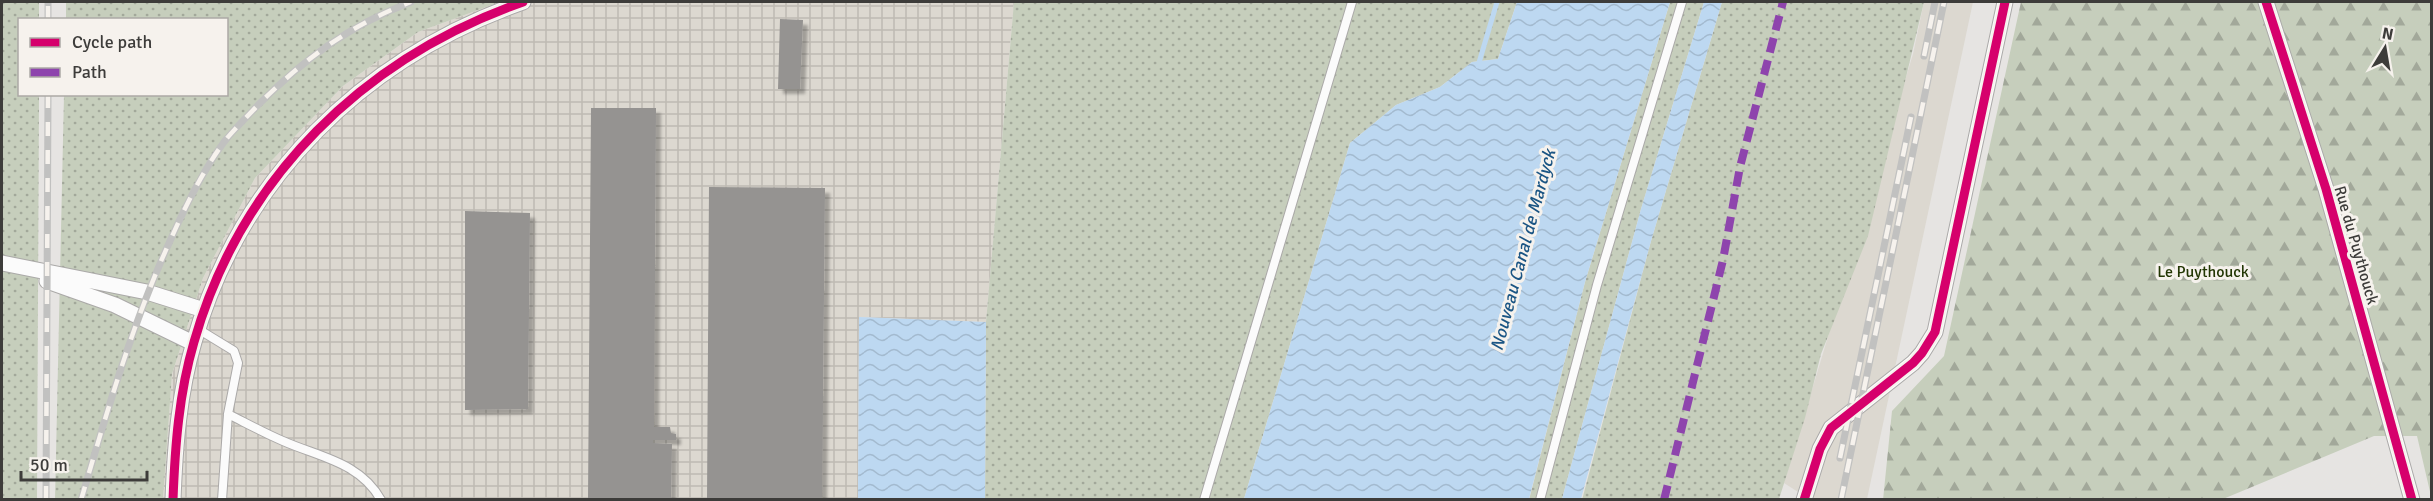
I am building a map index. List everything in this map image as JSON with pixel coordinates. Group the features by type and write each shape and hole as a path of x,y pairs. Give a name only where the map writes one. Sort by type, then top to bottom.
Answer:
{"street":[{"path":"173,500 179,410 196,336 204,310 222,269 250,217 296,154 335,112 381,74 419,49 476,20 523,2"},
{"path":"1804,500 1820,448 1831,428 1913,363 1935,332 2005,2"},
{"name":"Rue du Puythouck","path":"2266,2 2326,189 2412,500"},
{"path":"2,264 139,290 204,310"},
{"path":"2,264 196,336"}],"lane":[{"path":"1204,500 1352,2"},
{"path":"1540,500 1597,285 1682,2"},
{"path":"196,336 234,351 238,363 228,414 222,500"},
{"path":"228,414 284,441 344,464 368,481 381,500"}],"shaded area":[{"path":"500,2 1014,2 986,322 859,317 858,499 163,500 172,374 203,278 255,178 343,86 418,32"},
{"path":"1924,2 1973,2 1867,499 1809,499 1784,483 1913,54"}],"green space":[{"path":"2,2 39,2 39,18 18,18 18,96 39,96 37,499 2,499"},
{"path":"66,2 500,2 418,32 343,86 255,178 203,278 172,374 163,499 55,500 64,96 228,96 228,18 66,18"},
{"path":"1014,2 1517,2 1498,59 1472,62 1440,87 1396,105 1350,143 1244,499 985,500 986,322"},
{"path":"1670,2 1704,2 1641,209 1562,499 1529,500 1585,282"},
{"path":"1722,2 1924,2 1868,236 1821,354 1805,418 1779,499 1582,500 1651,241"},
{"name":"Le Puythouck","path":"2021,2 2431,2 2431,496 2417,436 2374,436 2223,499 1883,500 1892,411 1944,356"}],"water":[{"name":"Nouveau Canal de Mardyck","path":"1517,2 1670,2 1585,282 1529,499 1244,499 1350,143 1396,105 1440,87 1472,62 1498,59"},
{"path":"1704,2 1722,2 1651,241 1581,499 1562,499 1641,209"},
{"path":"859,317 986,322 985,499 858,499"}],"building":[{"path":"780,19 803,20 800,89 778,89"},
{"path":"591,108 656,108 654,427 670,427 671,433 676,434 676,440 653,440 653,443 672,444 671,500 588,500"},
{"path":"709,187 825,188 822,500 707,500"},
{"path":"465,211 530,213 528,409 465,410"}],"waterway":[{"path":"1478,66 1497,2"}],"railway":[{"path":"48,2 48,18"},
{"path":"81,500 121,369 156,272 182,215 216,153 258,105 311,58 368,21 411,2"},
{"path":"1924,56 1935,2"},
{"path":"1841,500 1944,2"},
{"path":"46,500 48,96"},
{"path":"1840,458 1911,117"}],"marked path":[{"path":"1664,500 1723,260 1740,167 1783,2"}],"cycle path":[{"path":"173,500 179,420 194,342 215,282 243,227 277,177 317,131 361,91 411,56 465,26 523,2"},
{"path":"1804,500 1820,449 1831,428 1913,363 1935,332 2005,2"},
{"path":"2266,2 2326,189 2412,500"}]}
